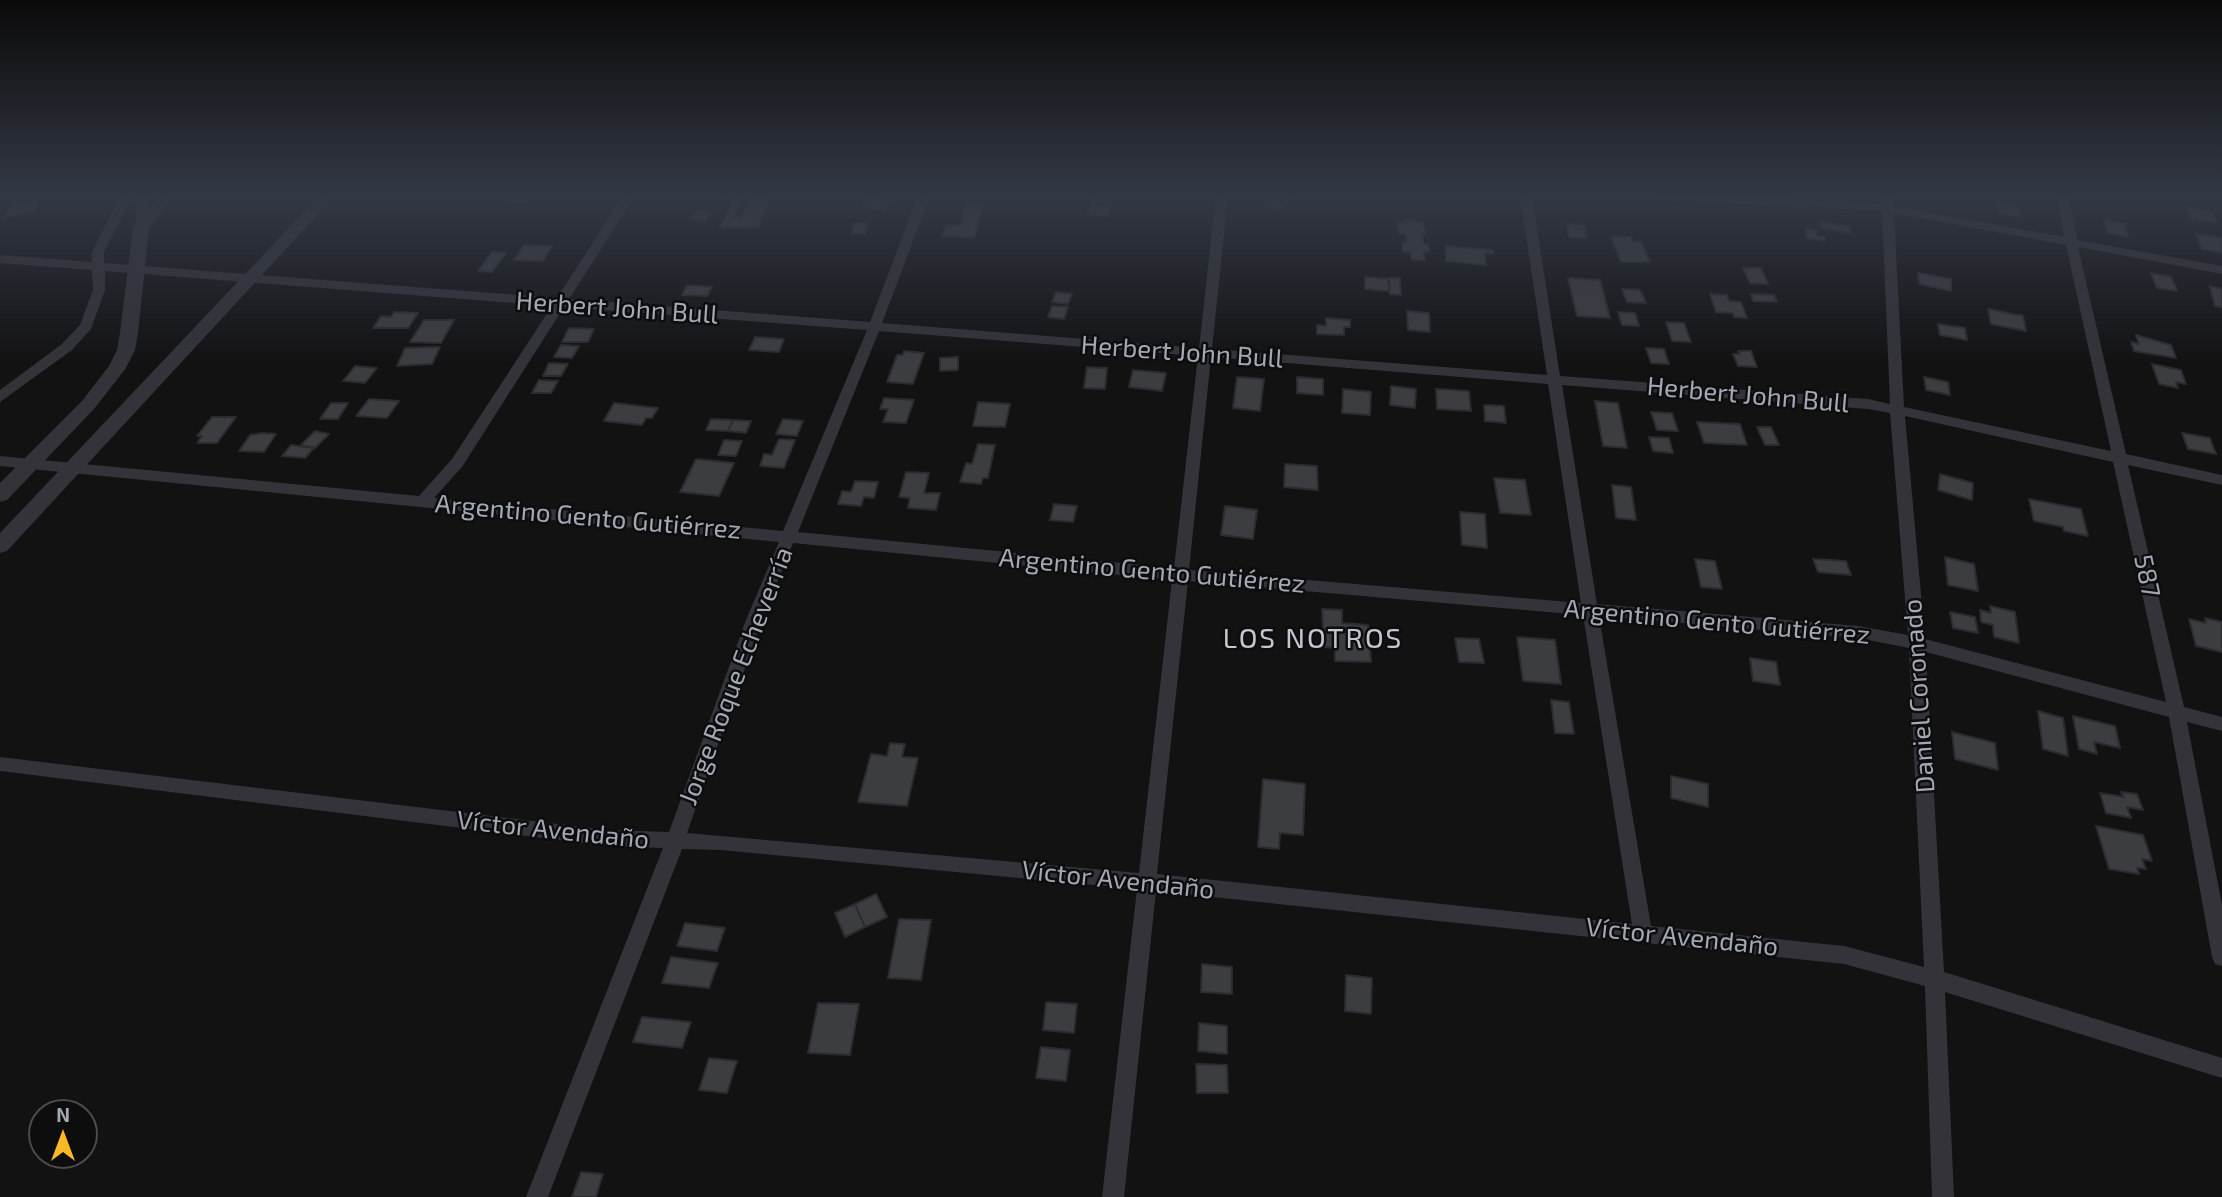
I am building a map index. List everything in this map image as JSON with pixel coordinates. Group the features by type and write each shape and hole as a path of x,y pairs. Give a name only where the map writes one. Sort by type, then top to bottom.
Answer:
{"street":[{"path":"0,397 79,337 96,304 99,252"},
{"path":"0,495 88,405 117,368 126,350 138,252"},
{"path":"0,546 276,252"},
{"path":"423,501 457,463 592,252"},
{"name":"Jorge Roque Echeverría","path":"537,1197 675,842 754,620 874,328 902,252"},
{"path":"1113,1197 1216,252"},
{"path":"1535,252 1643,934"},
{"name":"Daniel Coronado","path":"1889,252 1897,409 1917,643 1935,979 1943,1197"},
{"name":"587","path":"2073,252 2177,712 2222,957"},
{"path":"2124,252 2222,270"},
{"name":"Herbert John Bull","path":"0,259 1206,355 1555,379 1897,409 2222,480"},
{"name":"Argentino Gento Gutiérrez","path":"0,461 1182,575 1844,631 1917,643 2222,724"},
{"name":"Víctor Avendaño","path":"0,764 594,837 721,842 1149,882 1844,955 1935,979 2222,1068"}],"building":[{"path":"492,252 506,253 492,272 478,271"},
{"path":"519,252 548,252 543,261 514,260"},
{"path":"1403,252 1429,252 1423,252 1425,260 1412,260 1410,252"},
{"path":"1446,252 1493,252 1493,254 1485,253 1486,265 1446,261"},
{"path":"1617,252 1645,252 1650,262 1621,262"},
{"path":"1743,268 1761,268 1768,284 1750,283"},
{"path":"1918,273 1951,279 1951,291 1919,284"},
{"path":"2151,273 2171,277 2177,291 2157,288"},
{"path":"1365,277 1388,279 1389,291 1365,289"},
{"path":"1389,278 1400,278 1401,295 1390,294"},
{"path":"1568,278 1600,280 1610,318 1577,316"},
{"path":"687,285 712,287 707,296 682,295"},
{"path":"2210,286 2222,289 2222,307 2215,306"},
{"path":"1622,289 1640,290 1646,303 1627,302"},
{"path":"1056,292 1072,294 1068,304 1052,302"},
{"path":"1710,294 1727,295 1729,301 1741,302 1747,318 1734,317 1733,313 1716,312"},
{"path":"1751,294 1774,295 1777,302 1753,301"},
{"path":"1052,306 1068,307 1064,319 1048,317"},
{"path":"1988,309 2023,316 2026,331 1991,324"},
{"path":"1407,311 1429,313 1430,332 1408,330"},
{"path":"394,312 418,313 408,328 373,328 381,316 391,317"},
{"path":"1618,312 1635,313 1639,326 1622,325"},
{"path":"1326,318 1350,320 1350,327 1344,327 1344,335 1317,334 1317,325 1326,326"},
{"path":"424,320 454,320 441,343 410,342"},
{"path":"1666,322 1684,323 1691,342 1672,341"},
{"path":"1938,324 1965,328 1967,340 1940,335"},
{"path":"569,328 594,329 588,342 562,342"},
{"path":"2136,335 2171,345 2176,358 2134,351 2131,342 2139,344"},
{"path":"755,337 784,339 779,352 749,350"},
{"path":"561,345 579,346 572,358 554,357"},
{"path":"440,347 432,364 397,366 405,348"},
{"path":"1646,348 1664,349 1669,364 1651,363"},
{"path":"904,351 924,353 913,384 887,382 897,355 903,355"},
{"path":"1738,351 1751,351 1757,367 1738,366 1733,354 1740,354"},
{"path":"958,357 958,370 940,371 940,358"},
{"path":"549,363 568,364 561,376 543,376"},
{"path":"2152,364 2181,370 2186,384 2176,382 2178,388 2159,384"},
{"path":"355,366 377,368 365,383 343,381"},
{"path":"1087,367 1107,368 1105,389 1084,388"},
{"path":"1133,370 1166,373 1162,391 1129,387"},
{"path":"1237,377 1264,379 1260,411 1233,408"},
{"path":"1297,377 1323,379 1323,395 1297,393"},
{"path":"1924,377 1948,382 1950,395 1926,390"},
{"path":"539,380 558,381 551,393 532,393"},
{"path":"1391,386 1416,389 1415,408 1390,405"},
{"path":"1343,389 1371,392 1370,415 1342,413"},
{"path":"1436,389 1469,391 1471,411 1437,409"},
{"path":"884,398 914,400 906,423 883,422 888,409 880,409"},
{"path":"369,399 399,401 387,418 356,416"},
{"path":"1595,401 1618,403 1627,448 1603,446"},
{"path":"978,402 1010,404 1005,427 973,426"},
{"path":"331,403 348,403 338,419 320,419"},
{"path":"614,403 658,408 652,418 646,418 642,425 604,421"},
{"path":"1484,405 1504,406 1506,423 1485,421"},
{"path":"1651,412 1672,413 1678,431 1657,430"},
{"path":"212,417 236,417 217,443 197,443 202,436 197,436"},
{"path":"711,419 733,420 728,431 706,430"},
{"path":"783,419 803,421 797,436 776,434"},
{"path":"733,420 751,421 746,433 728,431"},
{"path":"1697,422 1740,424 1747,445 1704,443"},
{"path":"1757,427 1771,427 1779,445 1765,445"},
{"path":"315,431 329,434 315,448 301,445"},
{"path":"2182,433 2210,438 2216,454 2188,449"},
{"path":"276,434 264,452 239,451 250,435"},
{"path":"1649,437 1669,438 1673,453 1653,451"},
{"path":"779,439 795,440 784,468 760,466 764,454 772,455"},
{"path":"724,440 742,441 736,456 718,455"},
{"path":"978,444 995,445 988,478 983,478 981,484 960,482 966,463 972,464"},
{"path":"291,445 314,448 305,458 282,456"},
{"path":"696,459 734,463 719,496 680,492"},
{"path":"1285,464 1317,466 1318,490 1284,487"},
{"path":"906,472 929,473 924,493 940,493 936,510 908,508 910,498 899,497"},
{"path":"1940,474 1973,483 1972,500 1938,490"},
{"path":"1494,478 1525,480 1531,515 1500,513"},
{"path":"855,481 878,482 874,498 864,497 861,506 838,504 842,491 851,492"},
{"path":"1612,485 1631,487 1636,520 1616,518"},
{"path":"2029,499 2081,509 2088,536 2034,521"},
{"path":"1054,504 1077,506 1073,522 1050,520"},
{"path":"1225,506 1257,510 1253,539 1221,535"},
{"path":"1460,512 1485,514 1487,548 1462,545"},
{"path":"1945,557 1974,564 1978,591 1948,585"},
{"path":"1695,559 1715,561 1722,589 1701,587"},
{"path":"1813,559 1846,561 1851,575 1818,572"},
{"path":"1990,606 2015,612 2019,643 1994,637 1993,625 1981,622 1980,610 1991,613"},
{"path":"1322,609 1342,610 1342,623 1368,625 1371,662 1335,661 1335,648 1324,647"},
{"path":"1950,612 1975,617 1978,633 1953,628"},
{"path":"2205,618 2222,622 2222,652 2196,646 2189,619 2206,623"},
{"path":"1517,637 1555,640 1561,684 1523,681"},
{"path":"1455,638 1479,639 1484,663 1459,662"},
{"path":"1750,658 1776,662 1780,685 1753,681"},
{"path":"1551,700 1569,702 1574,734 1555,733"},
{"path":"2038,711 2063,718 2068,756 2043,749"},
{"path":"2073,716 2115,726 2120,748 2094,742 2097,754 2079,749"},
{"path":"1952,732 1995,743 1998,770 1955,759"},
{"path":"890,743 905,744 902,757 918,758 907,806 858,802 871,754 887,756"},
{"path":"1671,776 1708,784 1708,807 1671,798"},
{"path":"1263,779 1305,784 1303,835 1280,833 1279,849 1258,847"},
{"path":"2121,792 2137,794 2143,810 2127,807 2131,818 2106,813 2100,793 2124,797"},
{"path":"2096,826 2143,835 2152,861 2142,859 2146,869 2137,868 2139,874 2109,869"},
{"path":"876,894 887,917 865,927 855,904"},
{"path":"855,904 865,927 845,937 835,913"},
{"path":"899,919 931,920 921,980 888,978"},
{"path":"685,923 725,928 717,951 677,946"},
{"path":"671,957 718,963 709,988 662,983"},
{"path":"1202,964 1232,967 1232,994 1201,992"},
{"path":"1346,975 1372,978 1371,1014 1345,1011"},
{"path":"1046,1002 1077,1004 1074,1033 1043,1030"},
{"path":"818,1003 859,1004 850,1055 808,1053"},
{"path":"642,1017 691,1022 682,1048 633,1042"},
{"path":"1199,1023 1227,1026 1227,1054 1198,1051"},
{"path":"1041,1047 1070,1050 1066,1081 1036,1078"},
{"path":"709,1058 737,1061 727,1093 699,1090"},
{"path":"1196,1064 1227,1065 1228,1093 1197,1093"},
{"path":"581,1172 603,1174 596,1197 572,1197"}],"district":[{"name":"LOS NOTROS","path":"1313,639"}]}
